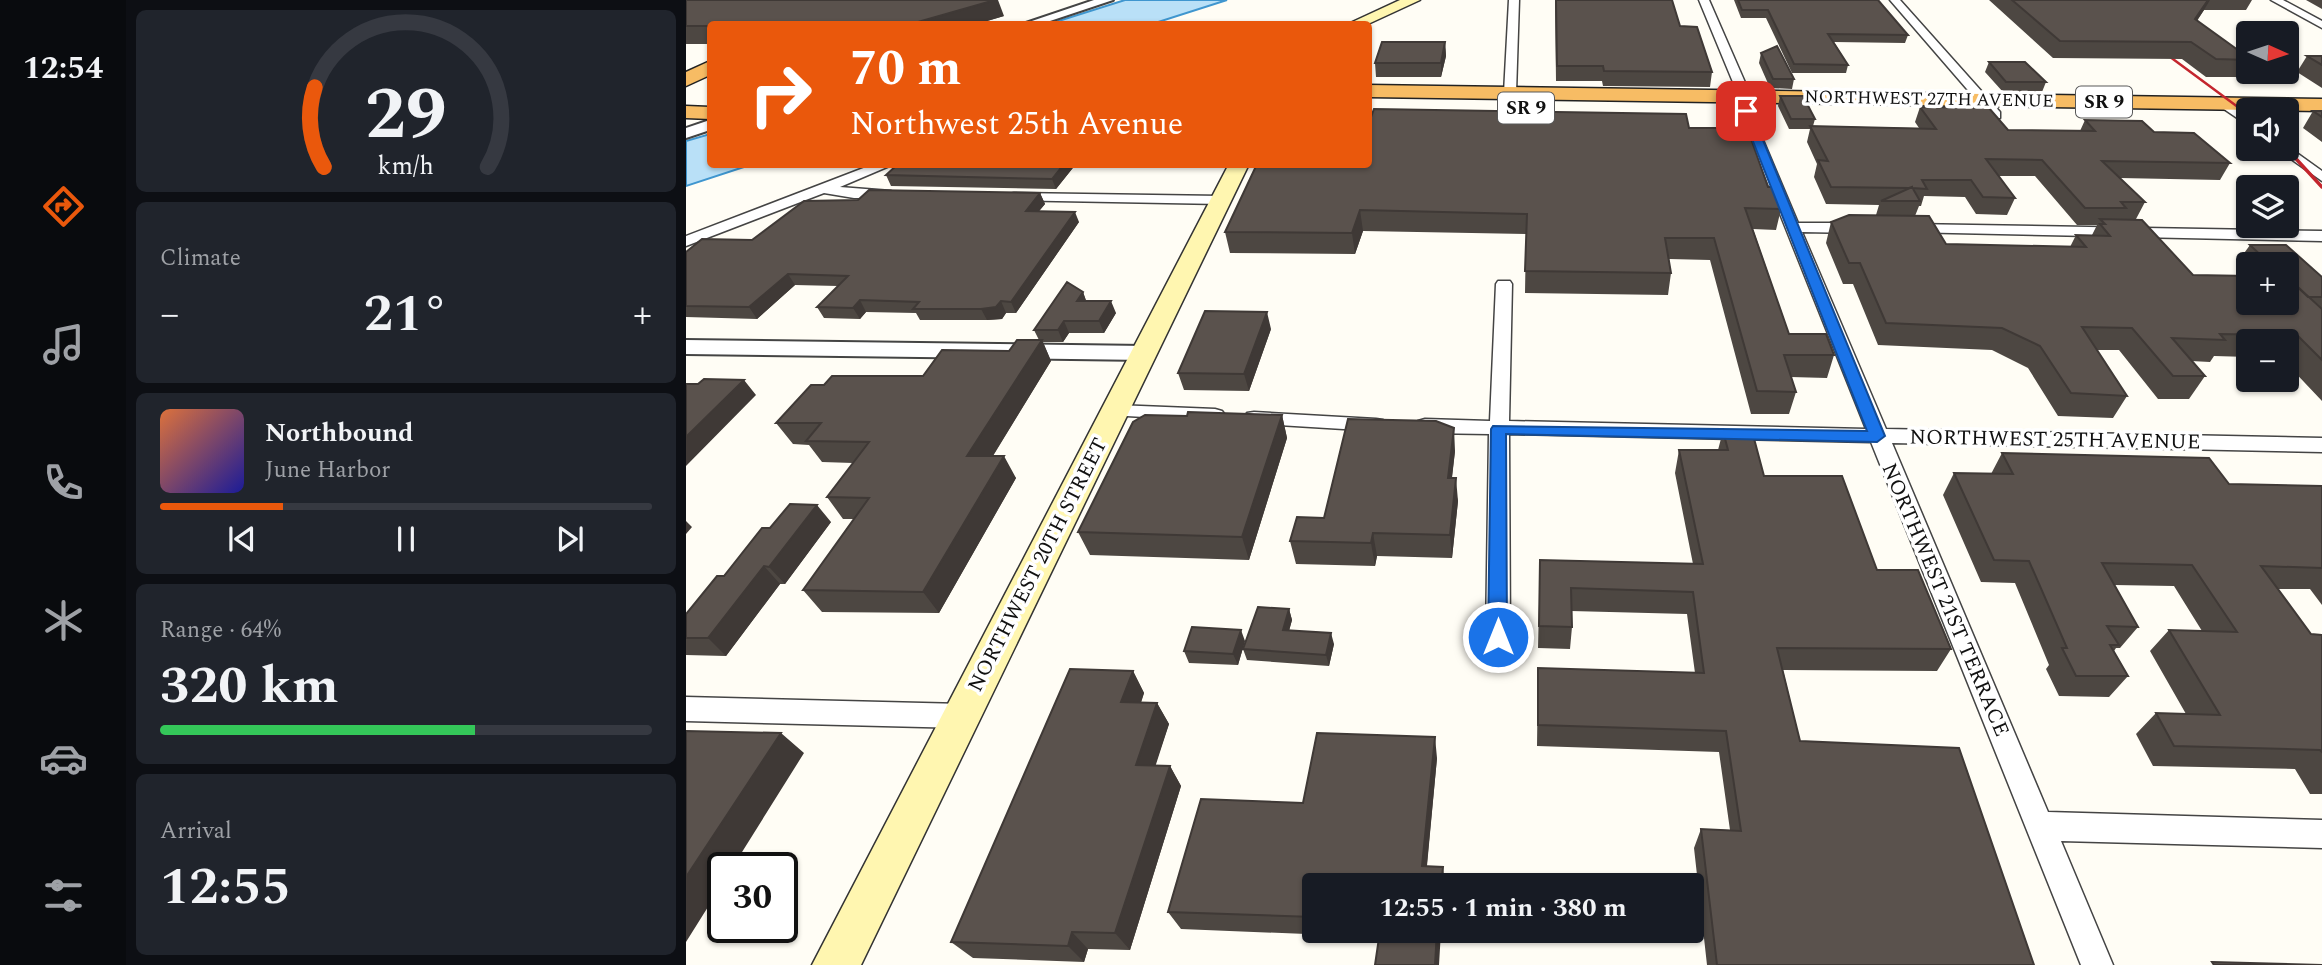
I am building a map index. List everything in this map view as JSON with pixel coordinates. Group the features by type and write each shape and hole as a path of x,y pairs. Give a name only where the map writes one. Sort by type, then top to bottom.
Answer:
{"highway":[{"path":"686,72 707,67"},
{"path":"686,80 707,68"},
{"name":"NORTHWEST 27TH AVENUE","path":"1372,91 1510,93 1745,104"},
{"name":"NORTHWEST 27TH AVENUE","path":"1372,106 1745,104 1990,108 2236,119"},
{"name":"NORTHWEST 27TH AVENUE","path":"1990,108 2322,105"},
{"path":"2299,119 2322,119"}],"main road":[{"path":"1363,21 1413,0"},
{"name":"NORTHWEST 20TH STREET","path":"836,965 1237,168"}],"street":[{"path":"1039,21 1107,0"},
{"path":"1510,93 1514,0"},
{"name":"NORTHWEST 21ST TERRACE","path":"1704,0 1877,436 2097,965"},
{"path":"1895,0 1990,108"},
{"path":"2276,0 2322,25"},
{"path":"2225,104 2236,112"},
{"path":"686,133 700,109"},
{"path":"2299,160 2322,177"},
{"path":"686,241 878,168"},
{"path":"824,189 854,194 908,195"},
{"path":"1002,196 1221,200"},
{"path":"1793,227 1874,228"},
{"path":"1902,229 2322,236"},
{"path":"1498,637 1499,429 1504,284"},
{"path":"686,347 1145,353"},
{"name":"NORTHWEST 25TH AVENUE","path":"1116,411 1499,429 2322,445"},
{"path":"686,709 963,716"},
{"path":"2039,826 2322,834"}],"water":[{"path":"1125,0 1227,0 1161,21 1058,21"},
{"path":"707,135 707,168 741,168 686,186 686,141"}],"building":[{"path":"686,0 995,0 922,21 707,21 707,26 686,26"},
{"path":"1556,0 1672,0 1680,26 1697,27 1712,72 1604,71 1603,66 1557,66"},
{"path":"1738,0 1878,0 1908,35 1828,34 1848,65 1794,64 1768,10 1742,10"},
{"path":"2012,0 2208,0 2195,19 2236,49 2236,60 2216,59 2191,42 2060,41"},
{"path":"1382,42 1445,42 1441,63 1375,63"},
{"path":"1777,46 1794,79 1773,79 1761,53"},
{"path":"2307,56 2322,56 2322,65"},
{"path":"1989,62 2025,62 2046,82 2006,82"},
{"path":"1780,96 1803,96 1815,119 1791,119"},
{"path":"1920,107 1989,108 2008,130 2095,131 2085,120 2142,121 2154,132 2194,133 2230,163 2102,161 2145,202 2121,202 2126,208 2085,208 2042,160 1986,159 2015,198 1983,197 1971,180 1922,180 1927,189 1831,187 1818,160 1828,161 1810,126 1936,129"},
{"path":"1374,109 1686,114 1689,128 1739,128 1743,136 1750,136 1768,187 1772,187 1781,209 1745,208 1789,334 1826,334 1834,355 1784,355 1796,392 1757,391 1714,238 1665,238 1671,273 1525,271 1527,214 1360,210 1352,233 1225,232 1255,168 1372,168"},
{"path":"894,168 1061,168 1052,179 886,175"},
{"path":"1912,187 1920,201 1881,201"},
{"path":"869,190 1040,193 1026,211 1075,212 1011,302 1001,301 996,307 913,309 919,302 860,300 853,308 817,307 848,276 788,274 749,307 686,306 686,252 702,239 752,240 804,201 858,200"},
{"path":"1849,215 1929,216 1946,244 2086,247 2076,235 2110,236 2100,224 2105,224 2100,219 2142,220 2193,275 2236,276 2236,315 2299,315 2299,288 2322,309 2322,360 2299,337 2299,329 2236,329 2236,334 2220,334 2225,340 2172,338 2205,376 2173,376 2132,328 2082,327 2127,396 2071,393 2040,346 2002,328 1886,323 1860,263 1849,263 1831,222"},
{"path":"2250,245 2286,245 2294,252 2257,252"},
{"path":"2299,257 2322,277 2322,297 2308,297 2299,288"},
{"path":"1067,282 1083,292 1077,301 1111,301 1099,321 1064,321 1058,330 1034,330"},
{"path":"1205,311 1267,312 1244,374 1178,373"},
{"path":"1017,340 1042,340 967,456 1004,456 923,592 803,590 869,498 827,497 869,442 806,441 821,423 776,423 811,385 824,385 832,376 923,376 942,350 1009,351"},
{"path":"704,379 744,380 686,437 686,384 698,384"},
{"path":"1188,412 1282,415 1242,537 1078,532 1133,422 1145,415 1187,416"},
{"path":"1348,419 1436,421 1454,428 1448,478 1456,478 1450,535 1373,533 1371,543 1290,541 1297,517 1324,518"},
{"path":"1723,431 1752,431 1764,476 1842,476 1877,570 1918,570 1951,649 1777,648 1800,741 1959,748 2034,965 1717,965 1701,829 1741,831 1726,731 1538,725 1538,668 1704,673 1693,592 1571,588 1572,627 1539,626 1540,560 1703,564 1679,450 1728,450"},
{"path":"2002,453 2209,458 2229,484 2322,486 2322,568 2261,566 2311,634 2322,635 2322,752 2174,746 2156,713 2220,715 2169,630 2237,632 2192,565 2102,563 2138,627 2107,626 2119,645 2110,645 2128,676 2076,676 2062,648 2067,648 2029,561 1994,560 1954,473 2013,474"},
{"path":"790,504 817,505 769,567 764,566 708,638 686,638 686,614 717,576 724,576 762,528 770,528"},
{"path":"1258,607 1289,609 1283,630 1331,633 1326,655 1243,649"},
{"path":"1192,627 1241,630 1233,654 1184,651"},
{"path":"1070,669 1133,671 1121,702 1157,703 1136,765 1170,766 1115,933 1072,932 1068,946 951,942"},
{"path":"686,731 781,733 686,877"},
{"path":"1317,733 1435,737 1422,866 1443,867 1442,873 1302,873 1302,917 1168,912 1201,799 1303,803"},
{"path":"1378,943 1436,943 1435,965 1375,965"},
{"path":"2212,962 2322,965 2214,965"}],"railway":[{"path":"2158,48 2236,106"},
{"path":"2298,161 2322,187"}],"route":[{"path":"1498,637 1499,429 1877,436 1746,111"}]}
